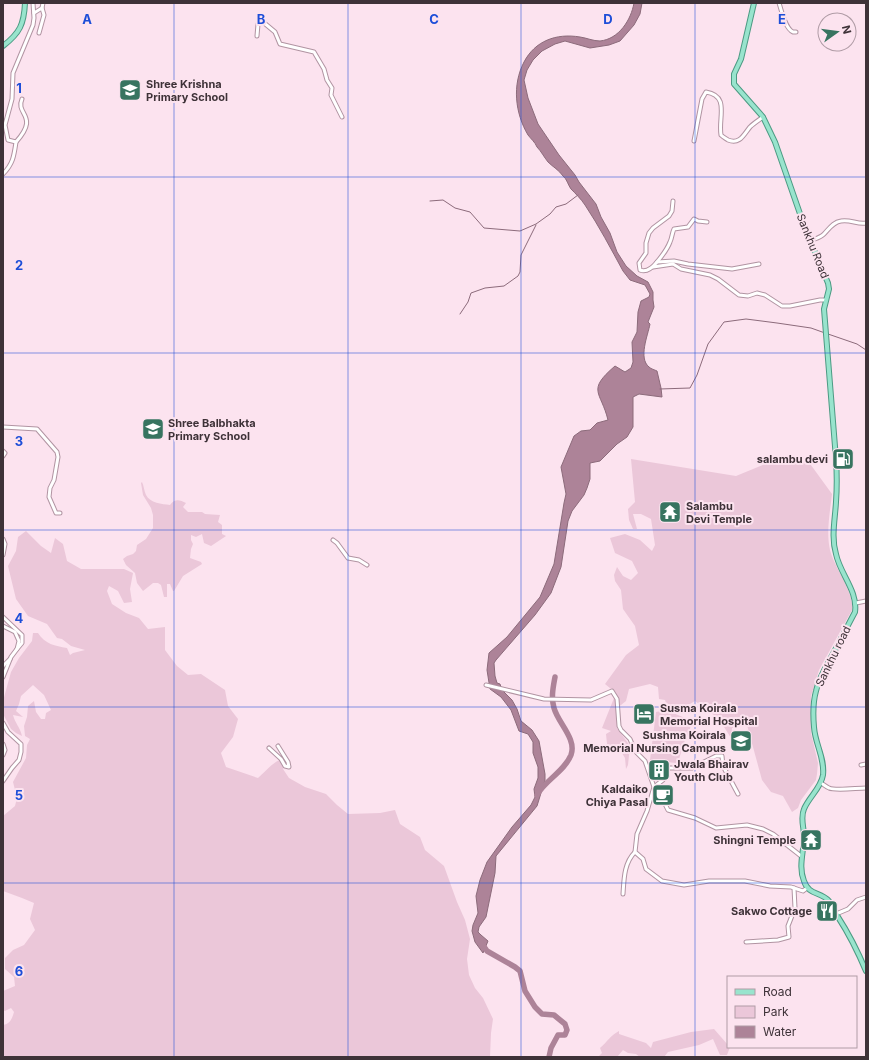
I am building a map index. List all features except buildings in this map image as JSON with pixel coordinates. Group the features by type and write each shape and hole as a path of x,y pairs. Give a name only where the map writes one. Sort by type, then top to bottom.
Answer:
{"main road":[{"path":"3,46 18,32 23,17 25,3"},
{"name":"Sankhu Road","path":"754,3 740,59 733,80 736,89 763,117 775,142 810,241 829,287 824,309 835,427 837,478 833,532 836,554 841,571 856,603"},
{"name":"Sankhu road","path":"807,888 804,883 801,856 804,835 802,821 803,813 806,804 821,783 824,767 814,727 816,691 823,673 855,612 856,603"},
{"path":"807,888 810,892 827,899 851,938 866,971"}],"street":[{"path":"16,142 8,140 5,125 12,99 14,72 33,24 33,3"},
{"path":"39,33 44,15 42,8 43,3"},
{"path":"779,3 788,27 793,32 796,32"},
{"path":"34,13 42,8"},
{"path":"257,36 258,24 263,22 275,32 280,44 314,52 324,69 327,80 332,88 331,94 342,117"},
{"path":"694,141 702,99 706,92 717,95 720,104 721,134 723,137 731,141 741,139 751,126 763,117"},
{"path":"3,174 10,167 16,142 23,134 28,122 22,107 22,98"},
{"path":"673,201 672,211 669,216 653,228 649,233 646,243 646,253 638,263 638,268 642,271 646,271 653,267 673,264 685,270 710,275 718,279 738,295 748,296 757,293 765,295 782,306 825,300"},
{"path":"653,267 666,250 671,240 672,230 688,227 694,219 707,222"},
{"path":"810,241 824,234 829,228 838,222 845,221 864,223 866,226"},
{"path":"657,262 674,261 732,269 758,264"},
{"path":"3,429 38,429 57,452 58,461 54,480 50,488 49,497 56,513 60,513"},
{"path":"3,451 5,453 3,456"},
{"path":"3,539 5,544 3,555"},
{"path":"333,540 348,558 359,560 367,565"},
{"path":"856,603 866,601"},
{"path":"3,617 22,635 22,643 3,666"},
{"path":"3,626 15,632 19,641 17,649"},
{"path":"3,677 11,657"},
{"path":"486,685 502,688 526,696 549,700 591,700 609,691 614,692 617,697 619,726 630,739 635,751 646,761 654,787 659,792 666,808 670,812 695,818 716,828 747,825 763,829 773,834 801,856"},
{"path":"3,723 8,732 21,744 22,752 19,760 3,781"},
{"path":"3,744 5,750 3,755"},
{"path":"269,748 281,759 285,766 289,767 288,762 278,746"},
{"path":"622,894 628,861 635,852 635,840 647,811 654,787 662,780 668,768 692,768 716,756 722,756 723,766 738,794"},
{"path":"861,765 866,764"},
{"path":"821,783 836,790 866,788"},
{"path":"635,852 643,859 646,869 662,881 684,885 709,881 745,881 770,886 787,886 803,891 807,888"},
{"path":"746,942 778,940 789,937 788,926 795,908 794,888"},
{"path":"836,914 848,909 857,900 866,897"}],"green space":[{"path":"631,459 736,476 775,460 808,461 832,494 828,529 830,550 850,596 852,610 819,670 811,696 811,733 818,763 817,774 816,780 801,800 798,808 792,812 783,796 771,792 762,780 747,725 732,728 731,738 719,719 695,701 678,711 668,709 665,700 659,699 658,687 650,684 629,689 626,701 616,709 617,728 630,746 628,765 626,769 625,758 620,750 612,750 607,744 606,734 611,731 602,728 616,693 605,684 626,655 639,645 635,626 623,609 621,590 615,581 614,575 617,567 623,576 631,580 638,573 632,561 615,553 610,538 625,534 640,540 652,551 655,545 651,519 641,514 633,514 637,529 633,529 629,520 628,509 635,502"},
{"path":"142,482 146,495 150,500 160,504 170,505 176,500 180,500 186,503 183,507 188,512 202,512 205,514 220,515 218,522 222,525 222,534 226,536 211,546 204,543 202,534 196,537 191,535 193,544 190,558 201,562 202,564 183,576 174,591 170,584 167,584 167,597 164,597 161,585 158,583 153,583 143,591 137,583 135,573 126,565 123,559 136,551 137,545 146,539 153,528 153,515 151,508 143,495"},
{"path":"26,531 41,546 51,553 55,538 63,544 67,561 81,569 124,569 133,573 130,589 132,602 124,603 118,591 109,586 107,591 112,604 126,613 139,618 148,629 165,627 165,650 177,666 188,675 201,674 225,690 228,706 238,719 233,737 221,753 226,767 258,778 280,760 284,767 283,769 289,778 305,787 326,794 348,814 380,813 395,810 400,824 420,837 425,850 444,866 465,920 470,939 467,959 469,975 475,988 483,998 493,1019 490,1057 3,1057 3,1025 10,1021 14,1012 11,1008 5,1011 3,1010 3,991 15,986 14,977 5,969 5,958 13,950 24,945 35,930 30,919 34,903 3,891 3,816 15,806 17,798 13,782 26,758 27,745 30,739 25,736 24,726 28,706 34,701 36,712 41,719 45,719 46,713 51,710 44,695 33,685 21,696 16,711 23,717 13,715 22,736 11,729 3,714 3,701 11,672 19,658 32,641 33,633 38,633 44,640 51,644 67,648 70,655 85,650 71,646 62,639 57,638 47,624 28,616 16,599 8,566 16,551 18,537"},
{"path":"666,710 685,718 691,724 689,734 686,737 679,759 676,763 650,760 656,712"},
{"path":"714,1029 727,1044 727,1048 730,1048 727,1055 720,1055 713,1039 699,1045 668,1052 664,1057 640,1057 636,1054 628,1053 623,1050 617,1057 598,1057 602,1053 600,1048 619,1031 619,1034 646,1043 651,1048 653,1042 691,1032"}],"water":[{"path":"634,3 642,3 640,14 634,25 620,41 609,45 590,48 565,41 555,44 542,51 533,60 527,70 524,80 528,98 538,124 596,204 610,233 617,252 626,266 637,276 648,282 653,292 654,307 648,322 650,324 644,358 649,367 657,371 662,397 639,394 633,397 633,427 627,437 617,444 600,461 590,463 590,479 584,495 572,511 568,521 561,567 551,593 535,615 494,663 497,683 500,684 502,690 512,700 521,721 532,730 539,741 545,780 537,806 496,856 495,873 486,917 479,927 478,932 488,941 483,953 475,942 472,931 478,913 476,896 480,880 487,862 512,827 531,805 535,797 534,789 538,778 538,767 533,753 533,742 528,734 519,731 511,710 501,697 490,689 487,670 489,653 507,637 540,597 554,564 566,494 561,467 574,436 581,431 590,430 597,423 608,420 599,397 598,386 606,374 615,366 625,372 631,368 633,362 632,342 637,332 638,312 641,301 649,297 650,294 645,285 630,280 623,271 585,205 571,189 558,170 548,162 528,135 520,118 518,108 518,80 524,62 540,44 547,40 563,36 580,37 597,41 613,37 627,22"}],"waterway":[{"path":"430,201 443,200 455,208 470,212 484,228 520,231 536,224 550,214 556,207 566,204 578,195"},
{"path":"460,314 468,302 471,293 485,288 504,286 518,276 520,272 521,255 536,225"},
{"path":"660,389 690,388 697,375 708,344 724,322 746,319 811,328 825,333"},
{"path":"828,334 857,344 866,350"},
{"path":"537,795 568,761 572,749 569,737 556,714 553,704 552,696 555,677"},
{"path":"481,942 487,951 520,971 525,991 535,1007 542,1014 554,1015 565,1024 567,1030 565,1035 558,1035 551,1048 549,1057"}],"place":[{"name":"Shree Krishna Primary School","path":"130,90"},
{"name":"Shree Balbhakta Primary School","path":"153,429"},
{"name":"salambu devi","path":"843,459"},
{"name":"Salambu Devi Temple","path":"670,512"},
{"name":"Susma Koirala Memorial Hospital","path":"644,714"},
{"name":"Sushma Koirala Memorial Nursing Campus","path":"741,741"},
{"name":"Jwala Bhairav Youth Club","path":"659,770"},
{"name":"Kaldaiko Chiya Pasal","path":"663,795"},
{"name":"Shingni Temple","path":"811,840"},
{"name":"Sakwo Cottage","path":"827,911"}]}
